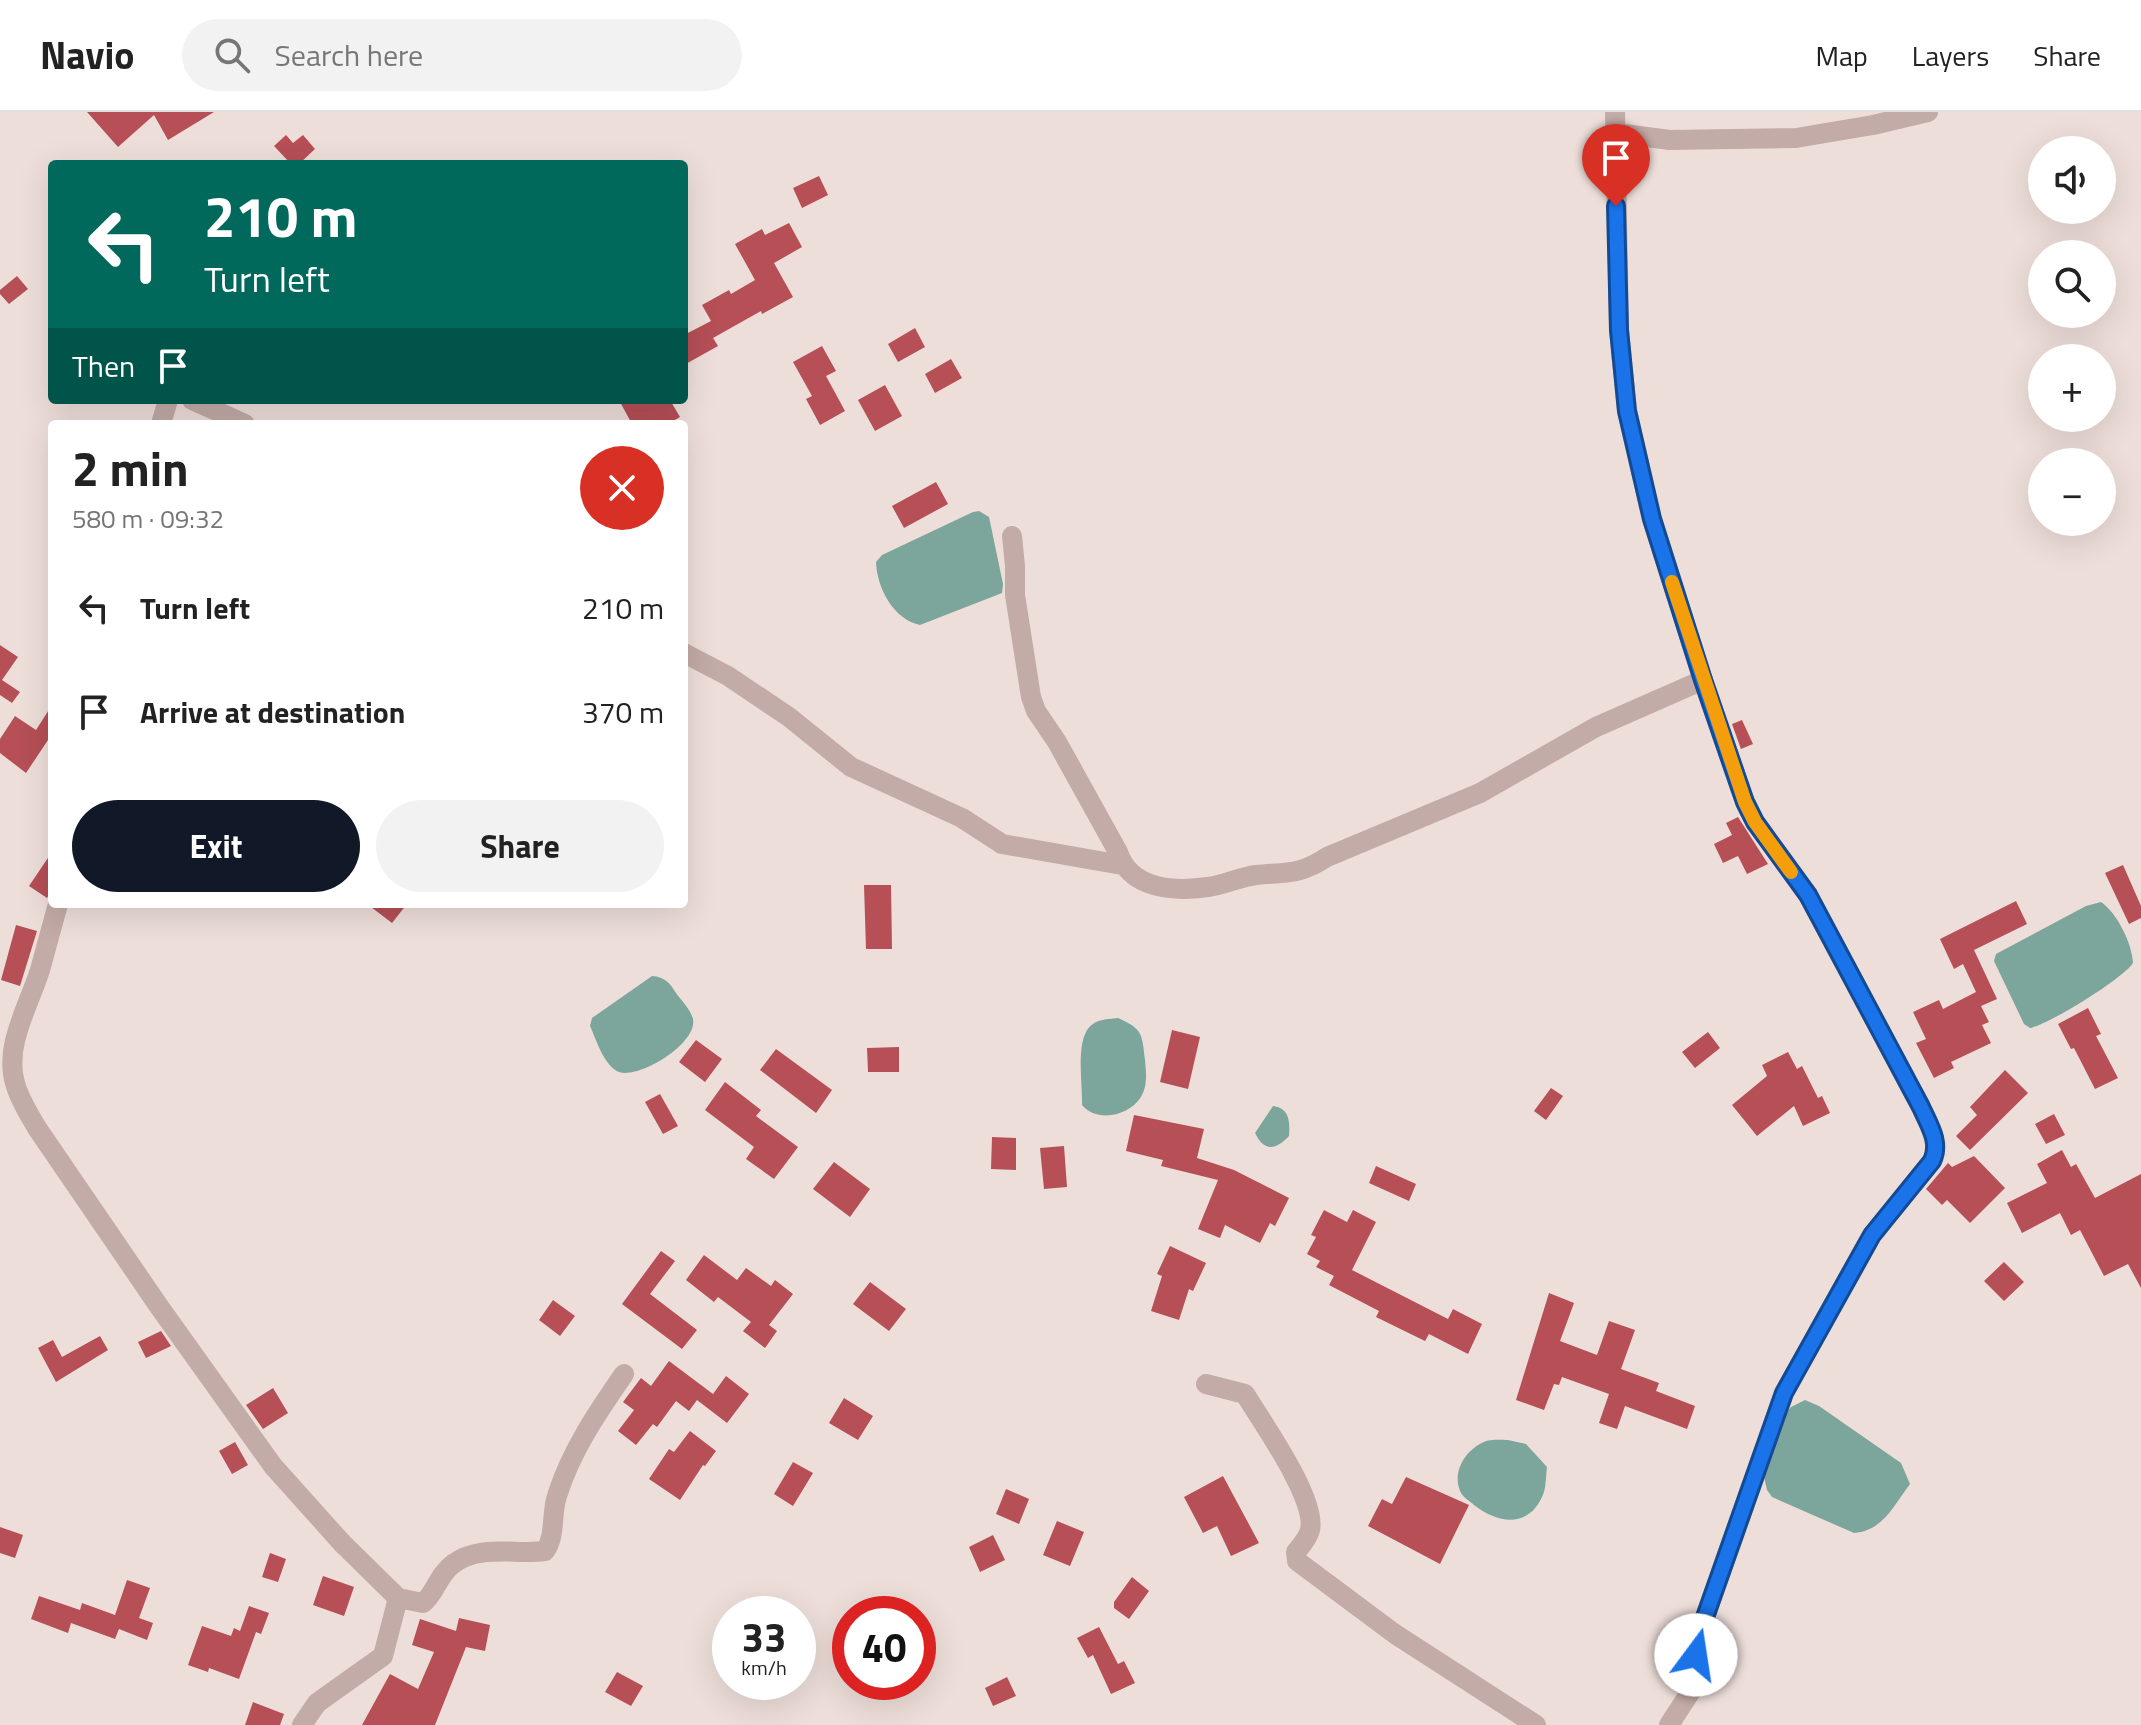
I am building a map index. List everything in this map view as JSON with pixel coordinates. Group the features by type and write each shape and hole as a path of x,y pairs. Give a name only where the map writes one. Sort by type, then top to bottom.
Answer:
{"street":[{"path":"1615,112 1619,330 1627,411 1652,519 1745,802 1755,822 1808,895 1921,1107 1937,1152 1872,1235 1784,1393 1698,1637 1693,1688 1669,1725"},
{"path":"1616,133 1670,140 1796,138 1928,112"},
{"path":"201,404 236,420"},
{"path":"1012,536 1015,595 1031,697 1036,711 1057,742 1118,852 1122,865 1133,877 1159,888 1207,888 1254,876 1310,869 1327,857 1480,793 1596,727 1703,680"},
{"path":"688,655 728,676 789,717 851,767 962,818 1002,844 1122,865"},
{"path":"57,908 41,967 16,1036 12,1058 14,1082 23,1103 158,1305 273,1466 342,1543 398,1598 423,1603 438,1578 455,1562 476,1554 545,1551 550,1540 556,1497 583,1435 624,1374"},
{"path":"1206,1384 1245,1394 1298,1482 1310,1517 1310,1532 1296,1552 1297,1561 1395,1634 1536,1725"},
{"path":"302,1725 317,1703 383,1656 398,1598"}],"water":[{"path":"979,511 989,517 1003,584 1002,593 920,625 910,622 888,601 876,562 882,555"},
{"path":"2101,902 2123,929 2133,963 2085,1000 2030,1028 2024,1024 1994,961 1996,954 2086,906"},
{"path":"652,976 664,979 672,986 692,1016 692,1028 677,1048 653,1065 628,1073 619,1072 601,1052 590,1026 592,1018"},
{"path":"1118,1018 1137,1029 1142,1038 1145,1088 1136,1104 1129,1109 1113,1115 1096,1114 1082,1105 1083,1039 1095,1022"},
{"path":"1273,1106 1286,1113 1289,1136 1270,1147 1262,1143 1255,1133"},
{"path":"1805,1400 1819,1406 1901,1463 1910,1484 1887,1516 1873,1527 1854,1533 1772,1497 1767,1490 1764,1477 1781,1420 1791,1407"},
{"path":"1489,1440 1526,1444 1547,1467 1545,1489 1538,1504 1531,1512 1514,1520 1484,1512 1465,1498 1458,1485 1459,1470 1471,1451"}],"building":[{"path":"87,112 214,112 168,140 154,115 118,147"},
{"path":"286,135 293,143 303,135 315,149 303,160 287,160 274,146"},
{"path":"819,176 828,195 802,208 793,188"},
{"path":"789,223 802,247 774,263 793,297 713,338 718,346 688,363 688,333 711,321 702,305 729,290 731,294 755,280 735,244 762,229 765,235"},
{"path":"17,276 28,289 9,304 0,290"},
{"path":"915,328 925,347 898,362 888,344"},
{"path":"822,346 836,371 826,376 845,411 820,425 806,399 812,396 793,362"},
{"path":"951,359 962,378 935,393 925,374"},
{"path":"885,385 902,416 875,431 858,400"},
{"path":"621,404 672,404 680,417 675,420 630,420"},
{"path":"936,482 948,504 904,528 892,506"},
{"path":"0,645 18,657 2,680 20,692 12,703 0,695"},
{"path":"48,711 48,740 26,773 0,753 0,739 15,716 36,730"},
{"path":"1742,720 1753,744 1741,749 1732,724"},
{"path":"1738,817 1768,864 1747,874 1738,856 1723,863 1714,844 1732,835 1726,823"},
{"path":"48,858 47,898 29,886"},
{"path":"2123,865 2141,906 2141,918 2129,924 2105,873"},
{"path":"864,885 891,885 892,949 866,949"},
{"path":"2016,901 2027,924 1974,950 1997,999 1981,1006 1989,1022 1982,1025 1991,1043 1951,1062 1954,1068 1934,1078 1916,1043 1926,1039 1913,1012 1939,1000 1943,1009 1976,992 1963,964 1954,969 1940,939"},
{"path":"372,908 404,908 392,923"},
{"path":"16,925 37,931 20,986 1,980"},
{"path":"2088,1008 2101,1034 2096,1036 2118,1078 2095,1089 2058,1024"},
{"path":"1172,1030 1200,1037 1188,1089 1160,1082"},
{"path":"1708,1032 1720,1048 1695,1068 1682,1052"},
{"path":"696,1040 722,1059 705,1082 679,1062"},
{"path":"899,1047 899,1072 868,1072 867,1048"},
{"path":"776,1049 832,1090 816,1113 760,1070"},
{"path":"1788,1052 1797,1069 1802,1066 1818,1098 1822,1096 1830,1113 1803,1126 1794,1106 1757,1136 1732,1105 1767,1076 1762,1065"},
{"path":"2005,1070 2028,1093 1970,1150 1956,1136 1977,1115 1970,1107"},
{"path":"725,1082 761,1110 756,1116 798,1147 774,1179 746,1159 754,1147 705,1110"},
{"path":"1551,1088 1563,1096 1546,1120 1534,1111"},
{"path":"660,1094 678,1126 663,1134 645,1102"},
{"path":"2054,1114 2065,1135 2046,1144 2035,1124"},
{"path":"1134,1115 1204,1129 1197,1158 1234,1170 1289,1198 1275,1226 1270,1223 1260,1243 1225,1225 1220,1238 1198,1229 1218,1180 1161,1166 1163,1160 1126,1151"},
{"path":"992,1137 1016,1138 1016,1170 991,1169"},
{"path":"1064,1146 1067,1187 1044,1189 1040,1148"},
{"path":"2062,1150 2071,1167 2076,1164 2095,1198 2141,1174 2141,1288 2128,1264 2104,1276 2080,1230 2071,1235 2060,1213 2022,1233 2007,1203 2047,1183 2037,1164"},
{"path":"1974,1156 2005,1188 1970,1223 1947,1200 1942,1205 1926,1189 1948,1163 1952,1167"},
{"path":"834,1162 870,1189 850,1217 813,1189"},
{"path":"1376,1166 1416,1184 1409,1201 1369,1183"},
{"path":"1324,1210 1347,1222 1353,1210 1376,1222 1352,1270 1448,1319 1453,1309 1482,1324 1468,1354 1429,1334 1425,1341 1376,1317 1379,1311 1329,1285 1334,1276 1316,1267 1320,1261 1307,1254 1316,1237 1311,1235"},
{"path":"1170,1246 1206,1263 1193,1291 1189,1289 1179,1320 1151,1311 1162,1276 1157,1274"},
{"path":"661,1251 675,1261 650,1294 697,1330 682,1349 622,1304"},
{"path":"704,1255 737,1280 746,1268 771,1286 775,1280 793,1294 769,1325 777,1331 765,1348 743,1331 751,1322 718,1297 714,1302 686,1280"},
{"path":"2004,1262 2024,1282 2004,1301 1984,1281"},
{"path":"870,1282 906,1309 889,1331 853,1304"},
{"path":"1549,1293 1574,1303 1560,1341 1597,1355 1609,1321 1635,1330 1621,1369 1659,1383 1656,1391 1695,1406 1687,1429 1625,1406 1617,1429 1599,1423 1609,1394 1562,1377 1559,1385 1554,1384 1544,1410 1516,1400"},
{"path":"553,1300 575,1316 560,1336 539,1320"},
{"path":"161,1331 171,1346 146,1358 138,1342"},
{"path":"100,1336 108,1350 56,1382 38,1348 53,1340 62,1357"},
{"path":"669,1361 713,1394 726,1376 749,1394 727,1423 697,1400 689,1411 676,1401 657,1427 653,1424 636,1445 618,1431 634,1410 623,1402 641,1378 651,1386"},
{"path":"273,1388 288,1413 263,1429 246,1405"},
{"path":"844,1398 873,1416 858,1440 829,1423"},
{"path":"690,1431 716,1451 680,1500 649,1479 669,1449 674,1452"},
{"path":"235,1442 248,1465 232,1474 219,1451"},
{"path":"793,1462 813,1473 793,1506 774,1494"},
{"path":"1223,1476 1259,1543 1231,1556 1217,1526 1203,1533 1184,1497"},
{"path":"1406,1477 1469,1505 1440,1564 1368,1526 1382,1499 1392,1504"},
{"path":"1006,1489 1029,1499 1019,1524 996,1514"},
{"path":"1057,1521 1084,1532 1070,1566 1043,1555"},
{"path":"0,1527 23,1535 15,1558 0,1553"},
{"path":"993,1535 1005,1560 980,1572 969,1547"},
{"path":"270,1553 286,1559 278,1582 262,1577"},
{"path":"323,1576 354,1587 344,1616 313,1605"},
{"path":"1132,1577 1149,1591 1129,1619 1114,1608 1114,1602"},
{"path":"127,1580 150,1588 139,1618 153,1623 147,1640 119,1629 115,1639 71,1623 68,1633 31,1619 39,1596 80,1610 82,1603 115,1615"},
{"path":"249,1606 269,1613 261,1634 256,1632 239,1679 209,1668 208,1672 188,1665 202,1626 231,1636 234,1628 240,1631"},
{"path":"459,1618 490,1625 485,1651 466,1647 435,1725 362,1725 390,1674 418,1689 434,1652 412,1645 420,1619 456,1631"},
{"path":"1099,1627 1118,1664 1124,1661 1135,1683 1111,1694 1093,1655 1088,1658 1077,1638"},
{"path":"617,1672 643,1686 631,1706 605,1692"},
{"path":"1007,1677 1016,1696 993,1706 985,1688"},
{"path":"253,1702 284,1714 280,1725 245,1725"}],"slow traffic":[{"path":"1672,582 1745,802 1755,822 1791,872"}],"route":[{"path":"1616,206 1619,330 1627,411 1652,519 1703,680 1745,802 1755,822 1808,895 1921,1107 1937,1152 1872,1235 1784,1393 1698,1637 1696,1655"}]}
